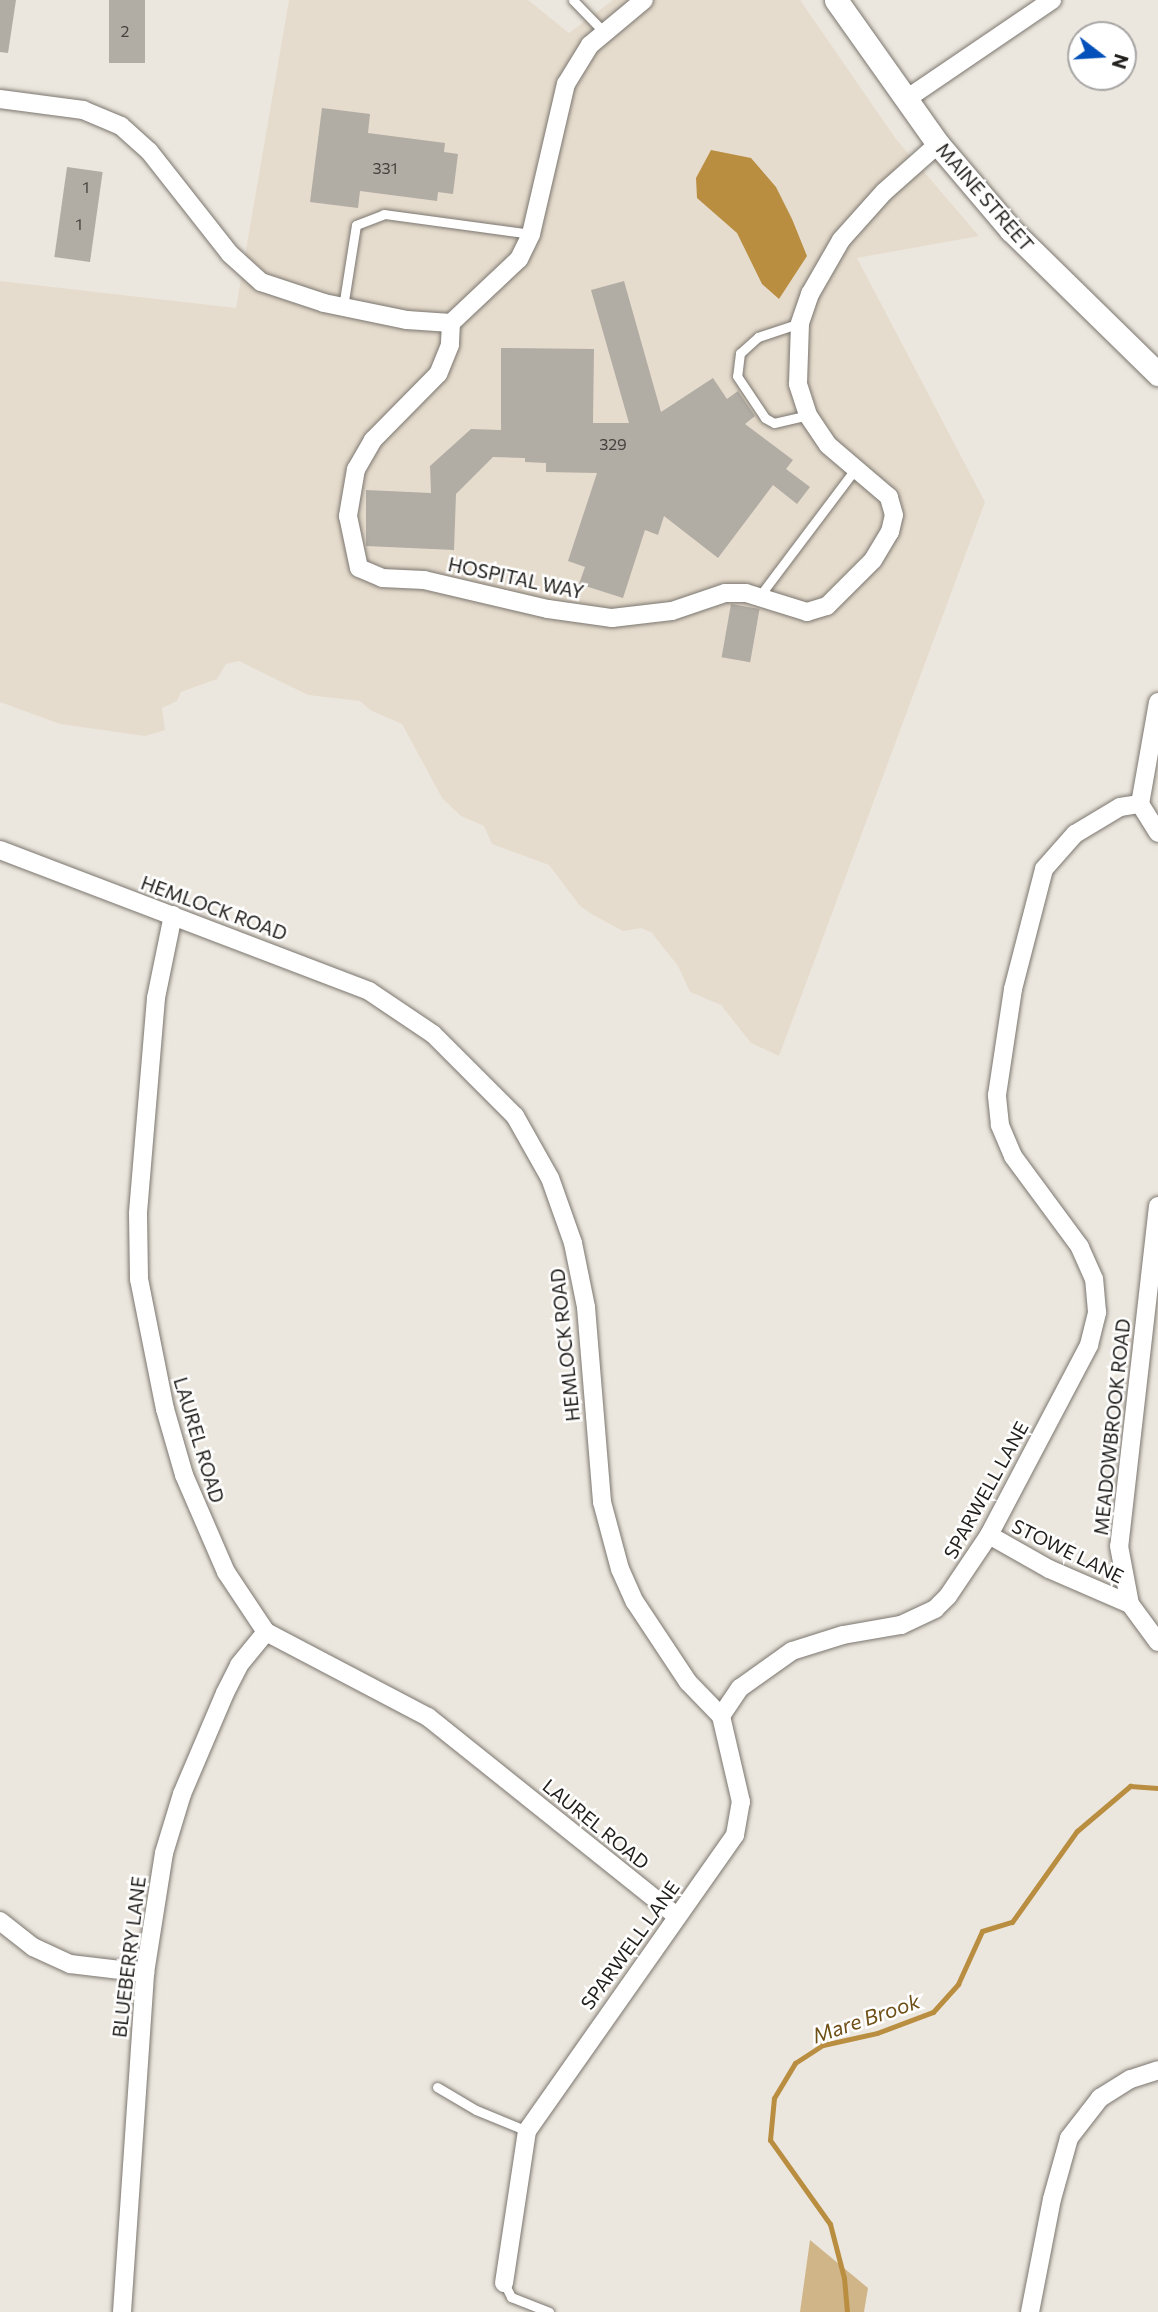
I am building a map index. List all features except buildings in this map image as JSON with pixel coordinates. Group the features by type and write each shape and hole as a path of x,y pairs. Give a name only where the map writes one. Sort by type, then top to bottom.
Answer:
{"street":[{"path":"0,99 83,110 121,126 149,151 244,269 282,291 343,307 451,323 508,274 531,234 566,84 604,32 644,0"},
{"name":"MAINE STREET","path":"836,0 905,100 1011,230 1158,374"},
{"path":"905,100 1052,0"},
{"name":"HOSPITAL WAY","path":"451,323 450,345 438,373 373,440 356,469 348,516 359,568 382,578 445,584 548,610 612,618 672,611 725,593 758,598 807,612 827,606 873,559 890,531 894,515 889,497 828,445 808,415 798,384 800,323 810,294 841,240 884,192 939,144"},
{"path":"1158,702 1140,804 1158,833"},
{"name":"SPARWELL LANE","path":"504,2283 527,2131 675,1915 735,1835 740,1819 738,1785 723,1740 721,1716 740,1688 792,1651 843,1635 901,1625 934,1608 959,1583 989,1535 1089,1345 1097,1312 1094,1279 1080,1247 1013,1156 1000,1125 1000,1064 1033,897 1052,856 1103,816 1120,807 1140,804"},
{"name":"HEMLOCK ROAD","path":"0,850 331,974 403,1011 462,1059 515,1116 550,1178 576,1253 586,1307 602,1502 620,1569 635,1602 688,1682 721,1716"},
{"name":"LAUREL ROAD","path":"173,915 156,998 138,1214 142,1301 165,1409 195,1508 244,1604 266,1632 428,1717 675,1915"},
{"name":"MEADOWBROOK ROAD","path":"1158,1206 1119,1546 1130,1604 1158,1642"},
{"name":"STOWE LANE","path":"989,1535 1048,1569 1130,1604"},
{"name":"BLUEBERRY LANE","path":"122,2312 145,1973 164,1853 182,1794 225,1693 239,1665 266,1632"},
{"path":"0,1921 33,1947 70,1964 145,1973"},
{"path":"1030,2312 1052,2199 1069,2138 1100,2098 1158,2070"}],"lane":[{"path":"573,0 604,32"},
{"path":"343,307 356,225 384,214 531,234"},
{"path":"800,323 758,337 740,354 737,376 765,418 784,423 808,415"},
{"path":"758,598 856,468"},
{"path":"438,2087 476,2110 527,2131"},
{"path":"504,2283 511,2297 549,2312"}],"shaded area":[{"path":"289,0 528,0 569,33 613,0 800,0 896,139 979,236 857,258 985,502 779,1056 751,1043 721,1005 690,992 678,966 651,932 641,928 623,931 593,915 580,906 549,865 492,844 484,826 461,816 442,798 402,724 370,710 360,701 308,695 239,661 226,664 217,679 181,692 177,701 162,708 165,730 145,736 60,724 0,702 0,281 236,308"},
{"path":"711,150 751,158 776,187 792,219 807,256 779,299 762,284 737,233 697,198 696,178"},
{"path":"810,2240 868,2288 864,2312 800,2312"}],"waterway":[{"name":"Mare Brook","path":"847,2312 844,2278 830,2224 770,2140 774,2098 795,2063 823,2045 877,2033 933,2012 958,1984 982,1931 1012,1922 1077,1831 1130,1786 1158,1788"}]}
